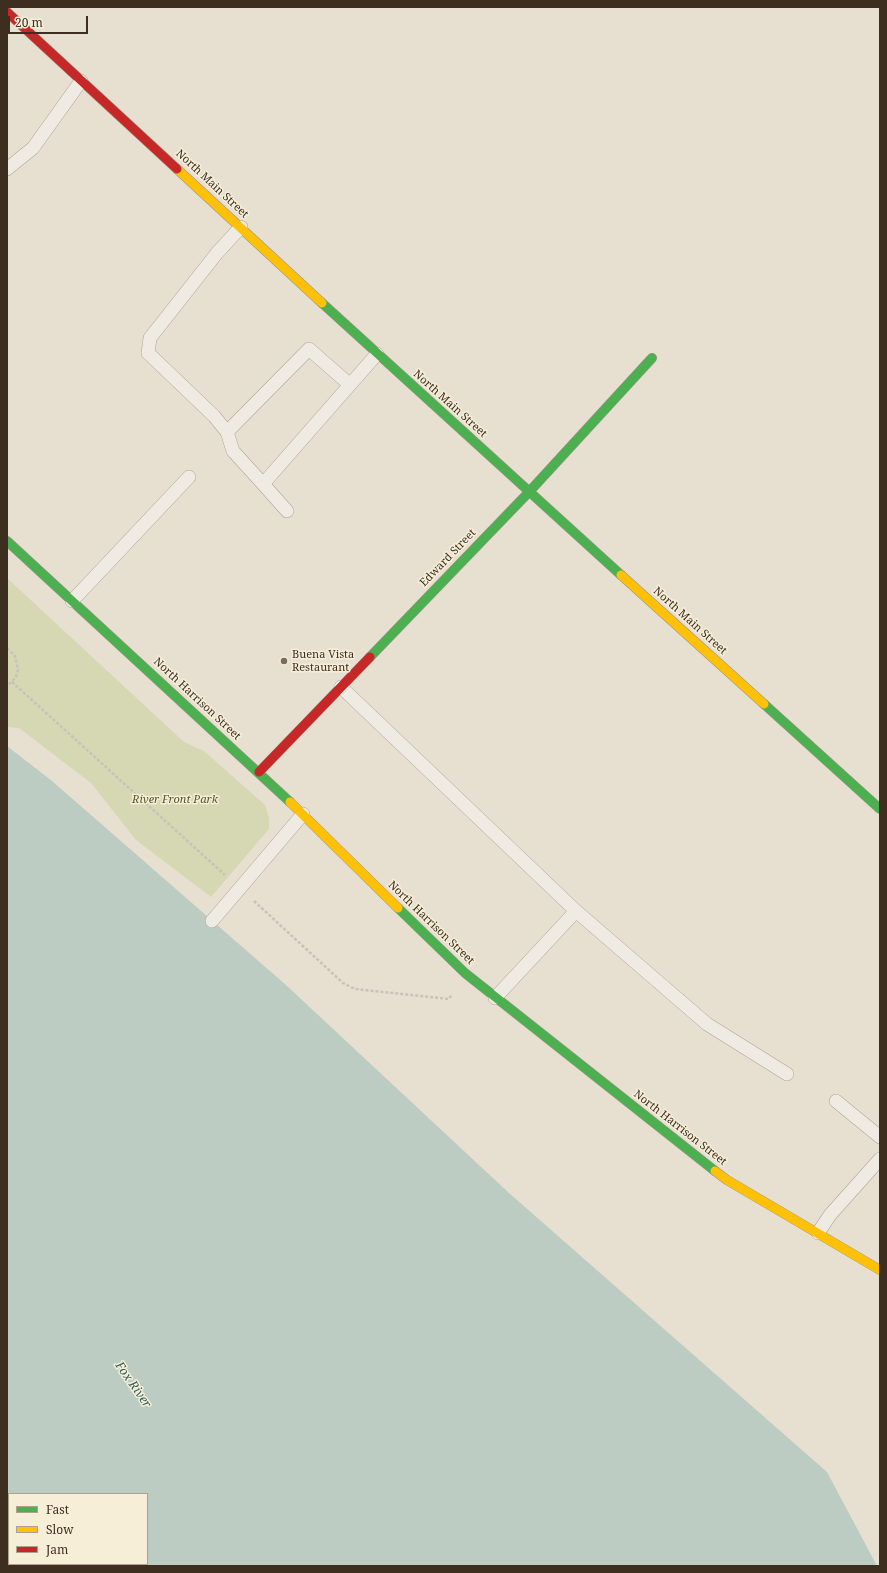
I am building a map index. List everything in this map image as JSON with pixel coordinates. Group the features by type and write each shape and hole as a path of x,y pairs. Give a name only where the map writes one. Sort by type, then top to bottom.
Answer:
{"street":[{"name":"North Main Street","path":"7,12 377,354 880,809"},
{"name":"Edward Street","path":"259,772 529,492 652,358"},
{"name":"North Harrison Street","path":"7,541 259,772 465,973 727,1180 880,1270"}],"lane":[{"path":"7,169 33,148 82,81"},
{"path":"241,227 217,253 150,338 148,353 214,416 228,432 233,451 287,512"},
{"path":"228,432 309,349 349,384"},
{"path":"263,484 349,384 377,354"},
{"path":"72,601 190,476"},
{"path":"341,687 576,911 706,1024 787,1074"},
{"path":"212,921 303,814"},
{"path":"495,998 576,911"},
{"path":"836,1101 880,1137"},
{"path":"818,1233 830,1215 880,1159"}],"path":[{"path":"7,648 15,656 18,662 16,677 7,686"},
{"path":"12,682 343,983 355,989 449,999 465,973"}],"green space":[{"name":"River Front Park","path":"7,578 184,742 204,751 265,805 269,818 269,829 211,897 136,840 91,783 19,728 7,727"}],"water":[{"name":"Fox River","path":"7,746 52,781 286,985 509,1193 827,1472 877,1566 7,1566"}],"traffic: fast":[{"path":"322,303 621,575"},
{"path":"370,657 529,492 652,358"},
{"path":"7,541 290,802"},
{"path":"764,704 880,809"},
{"path":"398,908 465,973 715,1171"}],"traffic: slow":[{"path":"177,169 322,303"},
{"path":"621,575 764,704"},
{"path":"290,802 398,908"},
{"path":"715,1171 727,1180 880,1270"}],"traffic: jam":[{"path":"7,12 177,169"},
{"path":"259,772 370,657"}],"place":[{"name":"Buena Vista Restaurant","path":"284,661"}]}
